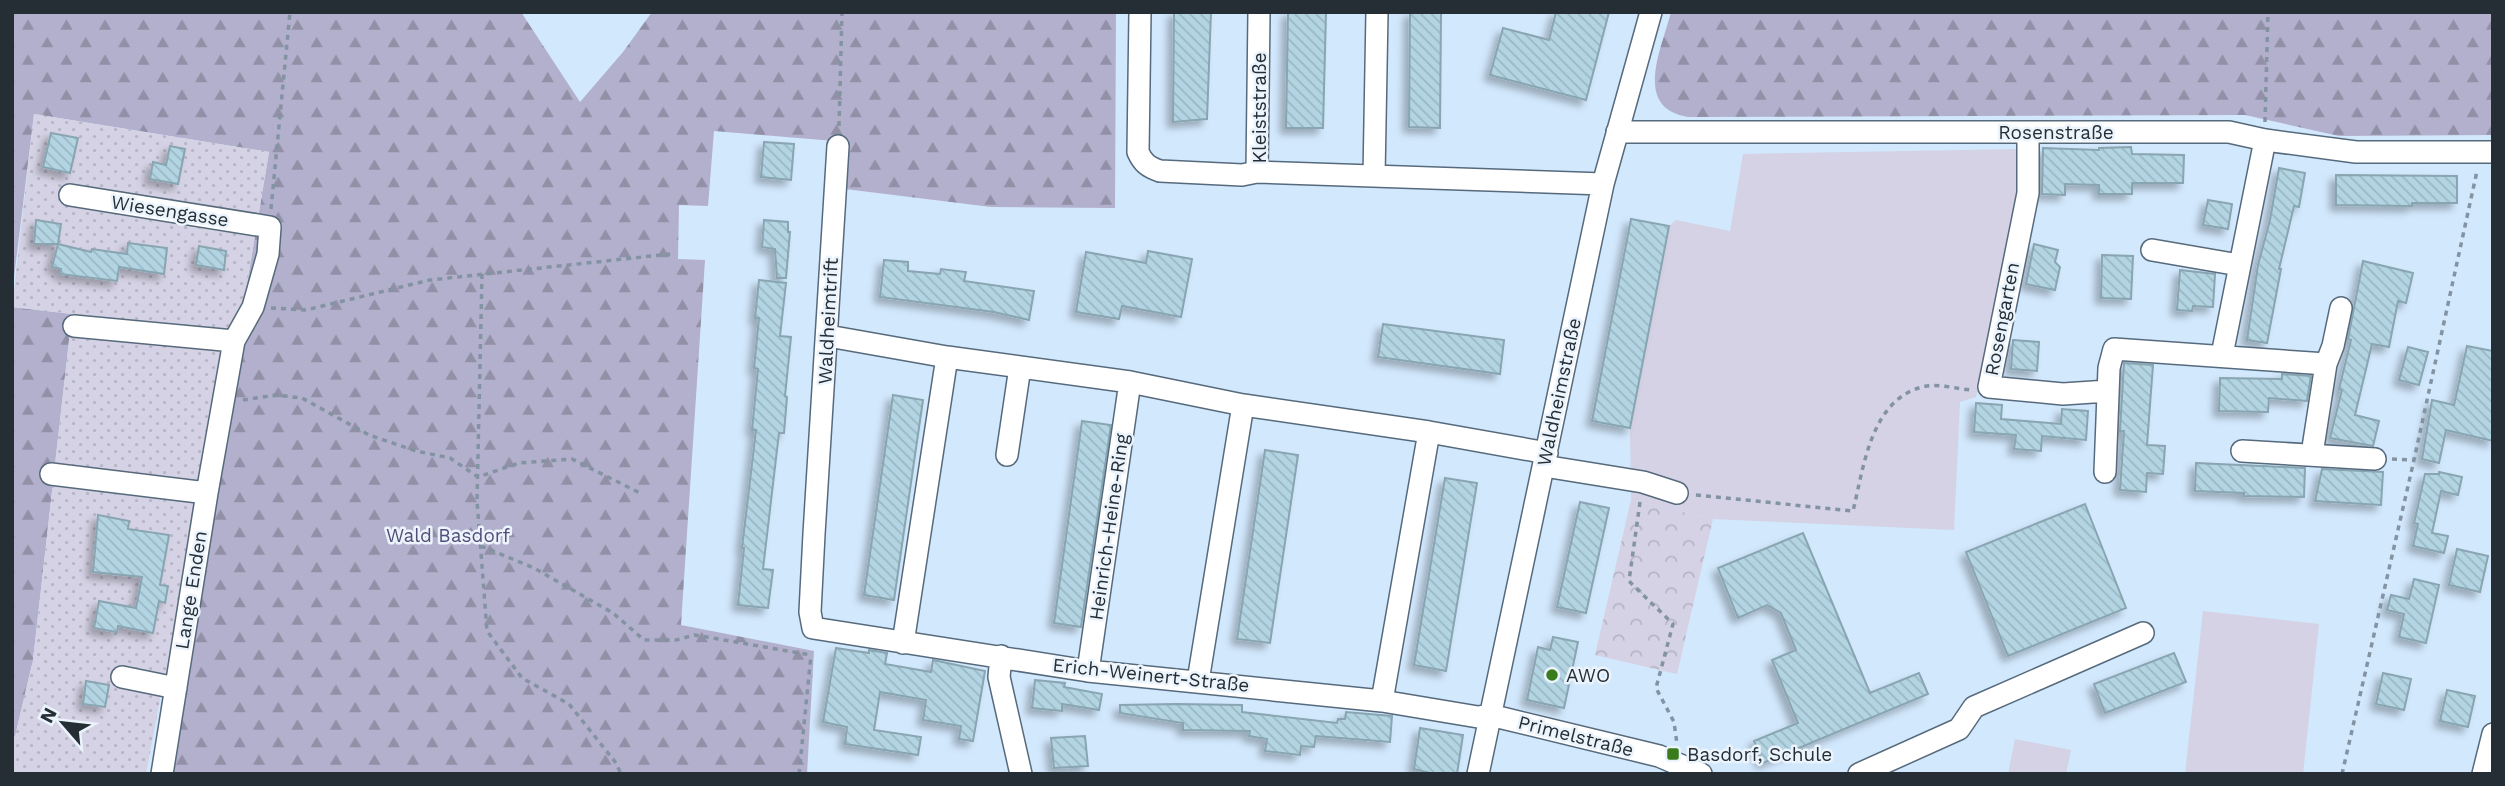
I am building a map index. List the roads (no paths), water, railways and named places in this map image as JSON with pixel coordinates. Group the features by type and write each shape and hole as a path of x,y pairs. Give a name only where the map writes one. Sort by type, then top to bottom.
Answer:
{"street":[{"path":"1140,12 1138,152 1143,162 1160,171 1242,175 1257,172"},
{"name":"Kleiststraße","path":"1259,12 1257,172 1603,184"},
{"path":"1374,176 1377,12"},
{"name":"Waldheimstraße","path":"1478,774 1603,184 1651,12"},
{"name":"Rosenstraße","path":"1617,132 2229,132 2265,140 2357,152 2487,152"},
{"name":"Rosengarten","path":"2028,132 2028,193 1989,387 2063,394 2108,391"},
{"path":"2222,355 2265,140"},
{"name":"Waldheimtrift","path":"813,628 810,612 814,534 838,146"},
{"name":"Wiesengasse","path":"70,195 270,227"},
{"name":"Lange Enden","path":"162,774 234,341 253,307 268,254 270,227"},
{"path":"2151,250 2239,265"},
{"path":"2312,454 2326,364 2333,346 2341,308"},
{"path":"74,326 234,341"},
{"path":"828,336 947,357 1130,382 1243,405 1429,432 1643,482 1677,493"},
{"path":"2105,472 2109,368 2115,349 2326,364"},
{"path":"904,643 947,357"},
{"path":"1006,455 1020,367"},
{"name":"Heinrich-Heine-Ring","path":"1088,671 1130,382"},
{"path":"1198,681 1243,405"},
{"path":"1382,701 1429,432"},
{"path":"2242,451 2375,458"},
{"path":"51,474 207,493"},
{"name":"Erich-Weinert-Straße","path":"813,628 1088,671 1382,701 1478,717 1490,715"},
{"path":"1859,774 1959,729 1974,707 2143,633"},
{"path":"1001,656 999,677 1021,774"},
{"path":"122,677 176,688"},
{"name":"Primelstraße","path":"1490,715 1659,756 1701,774"},
{"path":"2483,774 2493,734"}],"place":[{"name":"AWO","path":"1552,675"},
{"name":"Basdorf, Schule","path":"1673,754"}],"park label":[{"name":"Wald Basdorf","path":"448,535"}]}
